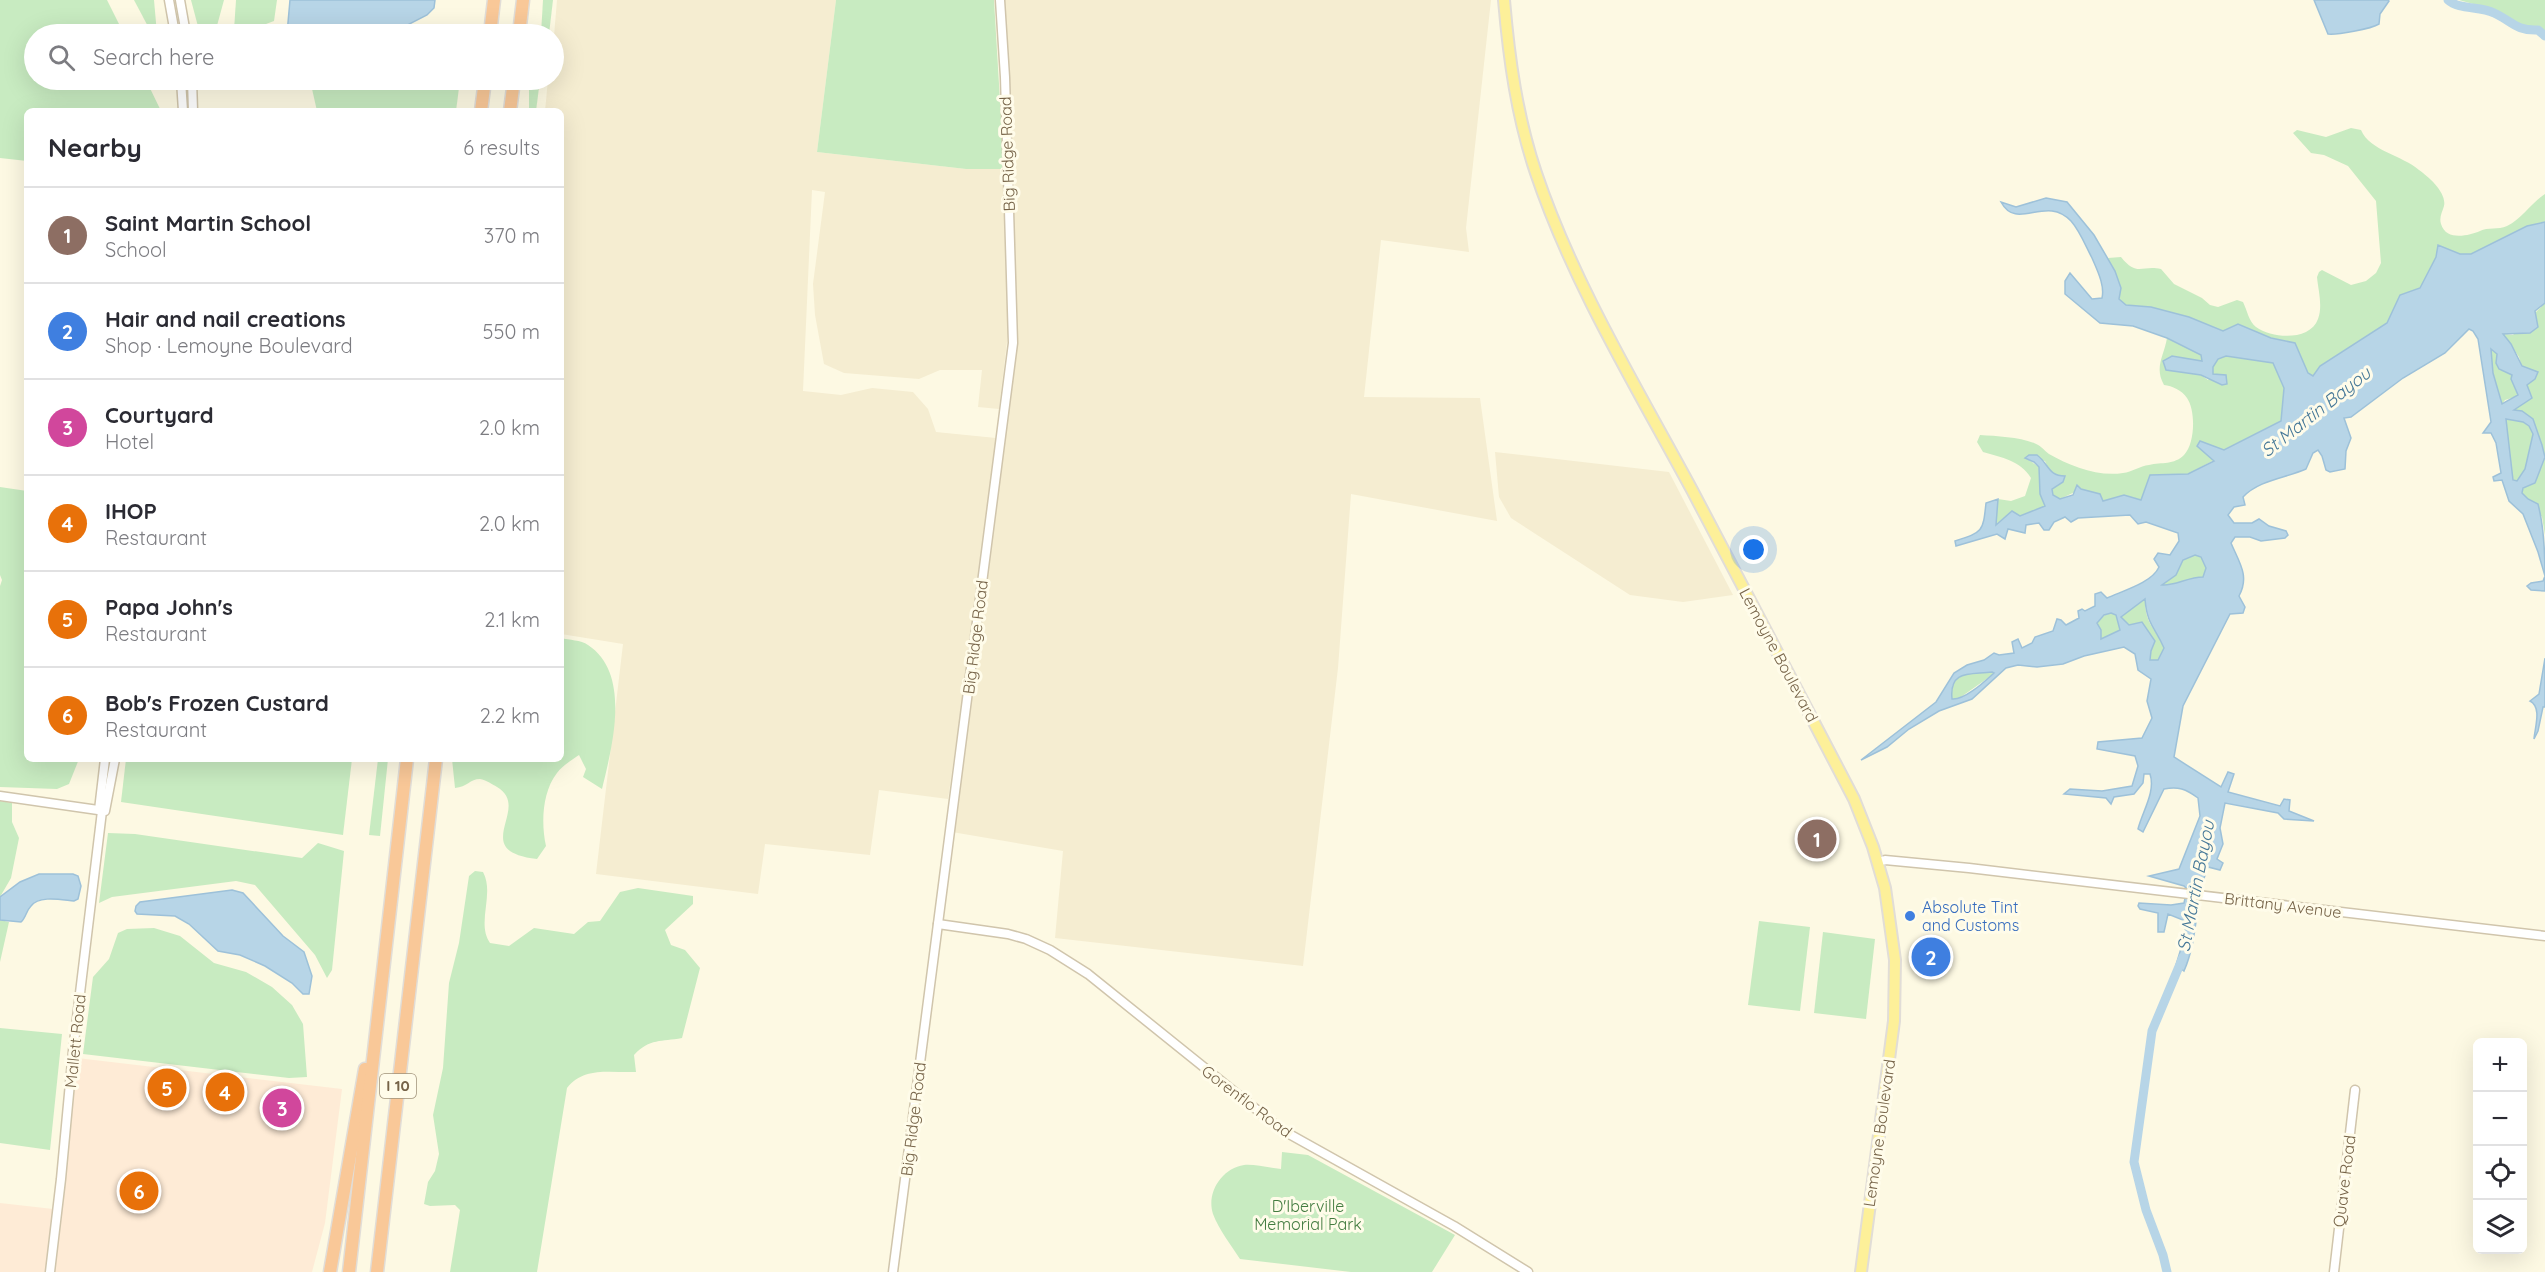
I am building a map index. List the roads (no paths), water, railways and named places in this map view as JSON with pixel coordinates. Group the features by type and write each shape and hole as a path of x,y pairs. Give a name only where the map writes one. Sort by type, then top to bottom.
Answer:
{"highway":[{"path":"491,24 494,0"},
{"path":"520,24 523,0"},
{"path":"481,108 484,90"},
{"path":"510,108 513,90"},
{"name":"I 10","path":"349,1272 406,762"},
{"name":"I 10","path":"377,1272 436,762"},
{"path":"328,1272 366,1066 376,1037"}],"main road":[{"name":"Lemoyne Boulevard","path":"1504,0 1512,73 1524,129 1536,172 1572,264 1854,799 1878,862 1892,924 1895,994 1889,1059 1861,1272"}],"street":[{"path":"169,0 173,24"},
{"path":"180,0 184,24"},
{"name":"Big Ridge Road","path":"893,1272 1013,343 1005,77 1000,0"},
{"path":"182,90 183,108"},
{"path":"192,90 193,108"},
{"path":"102,811 105,762"},
{"path":"102,811 114,762"},
{"path":"0,796 102,811"},
{"name":"Mallett Road","path":"50,1272 76,1020 102,811"},
{"name":"Brittany Avenue","path":"1878,862 1885,860 1909,862 2545,936"},
{"name":"Gorenflo Road","path":"938,924 1008,934 1039,944 1088,974 1282,1130 1463,1231 1528,1272"},
{"name":"Quave Road","path":"2334,1272 2355,1090"}],"water":[{"path":"290,0 435,0 434,8 427,15 409,24 288,24"},
{"path":"2314,0 2389,1 2380,14 2379,24 2362,30 2328,34"},
{"path":"2046,198 2067,202 2094,235 2115,271 2121,288 2119,299 2126,305 2151,307 2189,317 2223,331 2238,324 2271,338 2295,343 2308,373 2313,376 2320,366 2387,323 2400,295 2420,288 2436,257 2438,245 2460,254 2471,254 2527,226 2545,222 2545,303 2535,311 2538,327 2530,333 2503,334 2522,366 2538,372 2535,379 2527,385 2532,398 2514,410 2522,411 2533,419 2545,457 2535,483 2523,488 2522,493 2538,504 2543,535 2545,576 2523,514 2509,501 2502,480 2494,481 2493,477 2501,473 2496,443 2491,433 2483,433 2491,422 2478,339 2469,329 2445,353 2403,378 2351,417 2344,418 2351,438 2346,451 2345,469 2330,472 2326,470 2318,450 2313,453 2306,469 2249,491 2243,497 2245,505 2234,507 2228,515 2234,523 2252,523 2259,519 2269,526 2286,531 2288,535 2285,538 2261,541 2250,537 2235,537 2231,543 2242,569 2244,582 2239,596 2245,607 2243,613 2230,614 2183,706 2174,757 2221,787 2228,772 2234,774 2228,792 2280,806 2284,799 2290,800 2289,811 2314,821 2284,819 2278,813 2225,803 2220,828 2223,844 2217,859 2223,863 2220,870 2208,867 2200,893 2189,958 2184,971 2176,965 2186,932 2183,920 2168,914 2164,932 2158,932 2158,913 2140,909 2138,906 2139,903 2171,905 2184,903 2187,889 2184,886 2149,876 2179,869 2200,816 2198,798 2182,789 2164,789 2143,832 2138,829 2150,795 2150,774 2144,774 2143,783 2134,794 2114,797 2111,804 2106,798 2064,794 2070,789 2102,791 2132,786 2138,766 2135,756 2097,749 2098,742 2142,738 2152,718 2147,701 2151,679 2138,670 2135,654 2124,647 2084,656 2063,664 2037,667 2018,665 2006,668 1972,699 1939,711 1909,729 1887,747 1861,760 1936,702 1954,673 1994,653 1999,655 2014,653 2012,642 2018,639 2022,648 2032,643 2035,637 2053,631 2057,619 2066,625 2079,618 2078,611 2082,609 2085,611 2095,606 2095,594 2101,592 2107,598 2150,578 2159,567 2154,559 2158,553 2170,555 2179,541 2178,533 2146,522 2138,524 2130,515 2078,518 2071,522 2065,517 2054,522 2049,530 2044,530 2039,523 2026,525 2025,533 2008,529 2005,539 1997,534 1956,546 1955,541 1980,530 1986,503 1998,499 1996,525 2012,511 2020,516 2045,506 2040,494 2039,467 2025,458 2029,455 2037,455 2052,472 2065,476 2063,482 2052,489 2053,495 2060,499 2073,495 2077,485 2081,489 2100,494 2103,501 2124,495 2141,500 2150,475 2188,474 2214,461 2197,446 2200,441 2224,450 2281,421 2284,388 2273,363 2226,356 2218,359 2213,367 2213,374 2226,375 2227,384 2222,385 2201,375 2166,370 2163,361 2172,356 2202,361 2201,355 2167,338 2133,326 2100,323 2065,294 2065,281 2070,273 2092,299 2102,298 2098,273 2074,225 2061,214 2052,211 2015,214 2001,202 2016,207","holes":["2491,349 2497,354 2496,363 2499,369 2512,375 2511,379 2518,395 2502,404 2493,373","2506,419 2523,422 2529,426 2533,434 2525,469 2517,481 2513,480","2195,555 2201,557 2206,568 2203,577 2162,585 2176,575 2183,560","2145,599 2150,620 2164,648 2158,660 2150,660 2155,641 2142,622 2129,625 2121,617","2111,613 2116,615 2120,630 2101,639 2101,630 2097,623 2104,615","1976,673 1994,673 1968,694 1952,699 1952,689 1958,678"]},
{"path":"2545,576 2545,591 2531,590 2527,586 2531,583 2543,581"},
{"path":"2545,658 2545,707 2543,707 2534,739 2537,712 2530,701 2539,694"},
{"path":"39,874 78,876 81,886 78,899 74,901 39,900 31,906 21,922 0,920 0,897 20,882"},
{"path":"232,890 243,893 283,936 304,952 312,976 309,994 303,994 292,983 265,966 240,955 218,951 189,924 175,916 137,914 135,911 140,902"}],"waterway":[{"path":"2448,0 2458,5 2488,11 2524,29 2538,30 2545,36"},
{"name":"St Martin Bayou","path":"2167,1272 2146,1210 2134,1162 2152,1031 2183,957"}],"place":[{"name":"Saint Martin School","path":"1817,839"},
{"name":"Absolute Tint and Customs","path":"1910,916"},
{"name":"Hair and nail creations","path":"1931,957"},
{"name":"Papa John's","path":"167,1088"},
{"name":"IHOP","path":"225,1092"},
{"name":"Courtyard","path":"282,1108"},
{"name":"Bob's Frozen Custard","path":"139,1191"}],"park label":[{"name":"D'Iberville Memorial Park","path":"1308,1215"}]}
